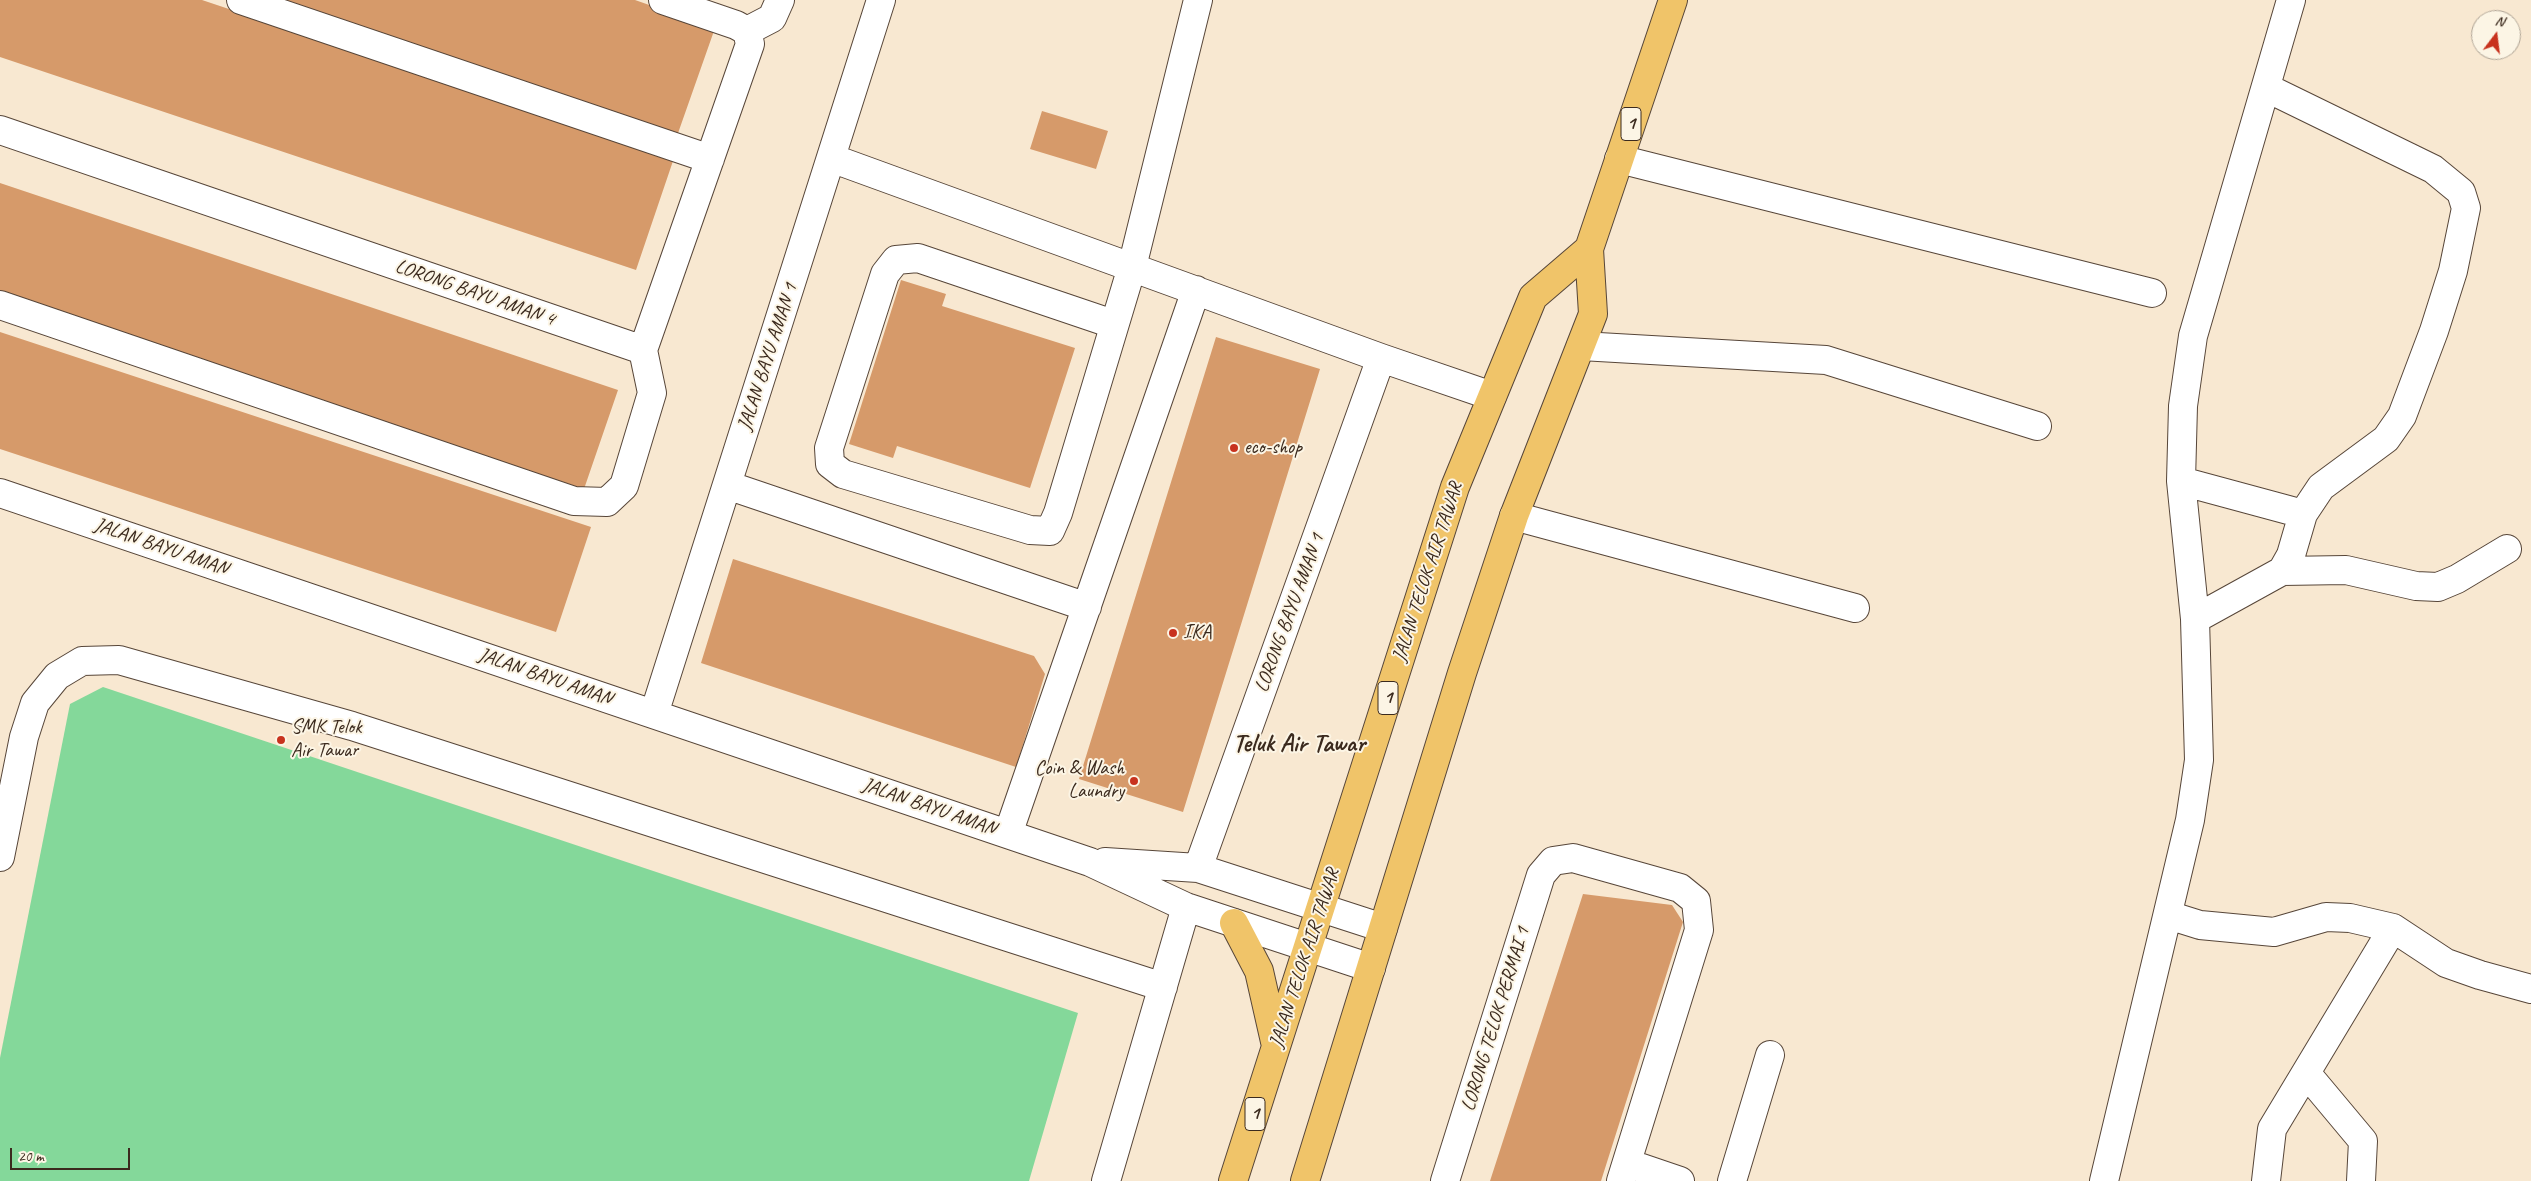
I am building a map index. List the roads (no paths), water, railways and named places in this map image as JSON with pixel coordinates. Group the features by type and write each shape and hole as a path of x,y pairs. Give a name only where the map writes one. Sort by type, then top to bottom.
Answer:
{"main road":[{"name":"1","path":"1305,1181 1462,673 1514,516 1592,314 1589,249 1673,0"},
{"name":"JALAN TELOK AIR TAWAR","path":"1233,1181 1455,487 1533,297 1589,249"},
{"path":"1234,923 1259,971 1276,1047"}],"street":[{"path":"241,0 710,159"},
{"path":"664,0 736,25 748,38"},
{"path":"0,305 574,501 607,502 624,486 652,393 643,350 710,159 748,38 772,18 780,0"},
{"name":"JALAN BAYU AMAN 1","path":"654,714 881,0"},
{"path":"1113,324 918,258 896,260 885,274 829,448 830,464 843,474 1030,530 1050,531 1058,513 1113,324 1132,267 1198,0"},
{"path":"2104,1181 2190,820 2199,760 2195,619 2181,482 2182,406 2193,336 2267,88 2291,0"},
{"path":"2267,88 2433,169 2461,192 2466,208 2453,271 2434,331 2402,416 2386,439 2320,487 2304,514 2291,555 2282,571"},
{"name":"LORONG BAYU AMAN 4","path":"0,130 643,350"},
{"path":"831,158 1381,358 1492,396"},
{"path":"1619,159 2152,292"},
{"path":"1008,834 1196,290"},
{"path":"1581,346 1826,360 2037,426"},
{"name":"LORONG BAYU AMAN 1","path":"1198,868 1381,358"},
{"path":"2181,482 2304,514"},
{"path":"727,485 1087,607"},
{"name":"JALAN BAYU AMAN","path":"0,493 1090,862 1186,907 1371,968"},
{"path":"1514,516 1854,608"},
{"path":"2195,619 2282,571 2346,570 2416,586 2438,587 2457,579 2508,549"},
{"path":"0,857 24,737 35,703 57,676 82,661 119,660 352,726 1162,987"},
{"name":"LORONG TELOK PERMAI 1","path":"1445,1181 1542,875 1554,861 1573,858 1680,888 1696,901 1699,930 1624,1172"},
{"name":"JALAN BAYU AMAN","path":"1090,862 1198,868 1383,928"},
{"path":"1106,1181 1186,907"},
{"path":"2168,915 2200,925 2235,930 2274,932 2326,917 2350,918 2393,928 2446,963 2480,975 2531,989"},
{"path":"2266,1181 2272,1129 2307,1074 2393,928"},
{"path":"1732,1181 1770,1056"},
{"path":"2307,1074 2363,1141 2361,1181"},
{"path":"1624,1172 1680,1181"}],"place":[{"name":"eco-shop","path":"1234,448"},
{"name":"IKA","path":"1173,633"},
{"name":"SMK Telok Air Tawar","path":"281,740"},
{"name":"Coin & Wash Laundry","path":"1134,781"}],"district":[{"name":"Teluk Air Tawar","path":"1299,744"}]}
